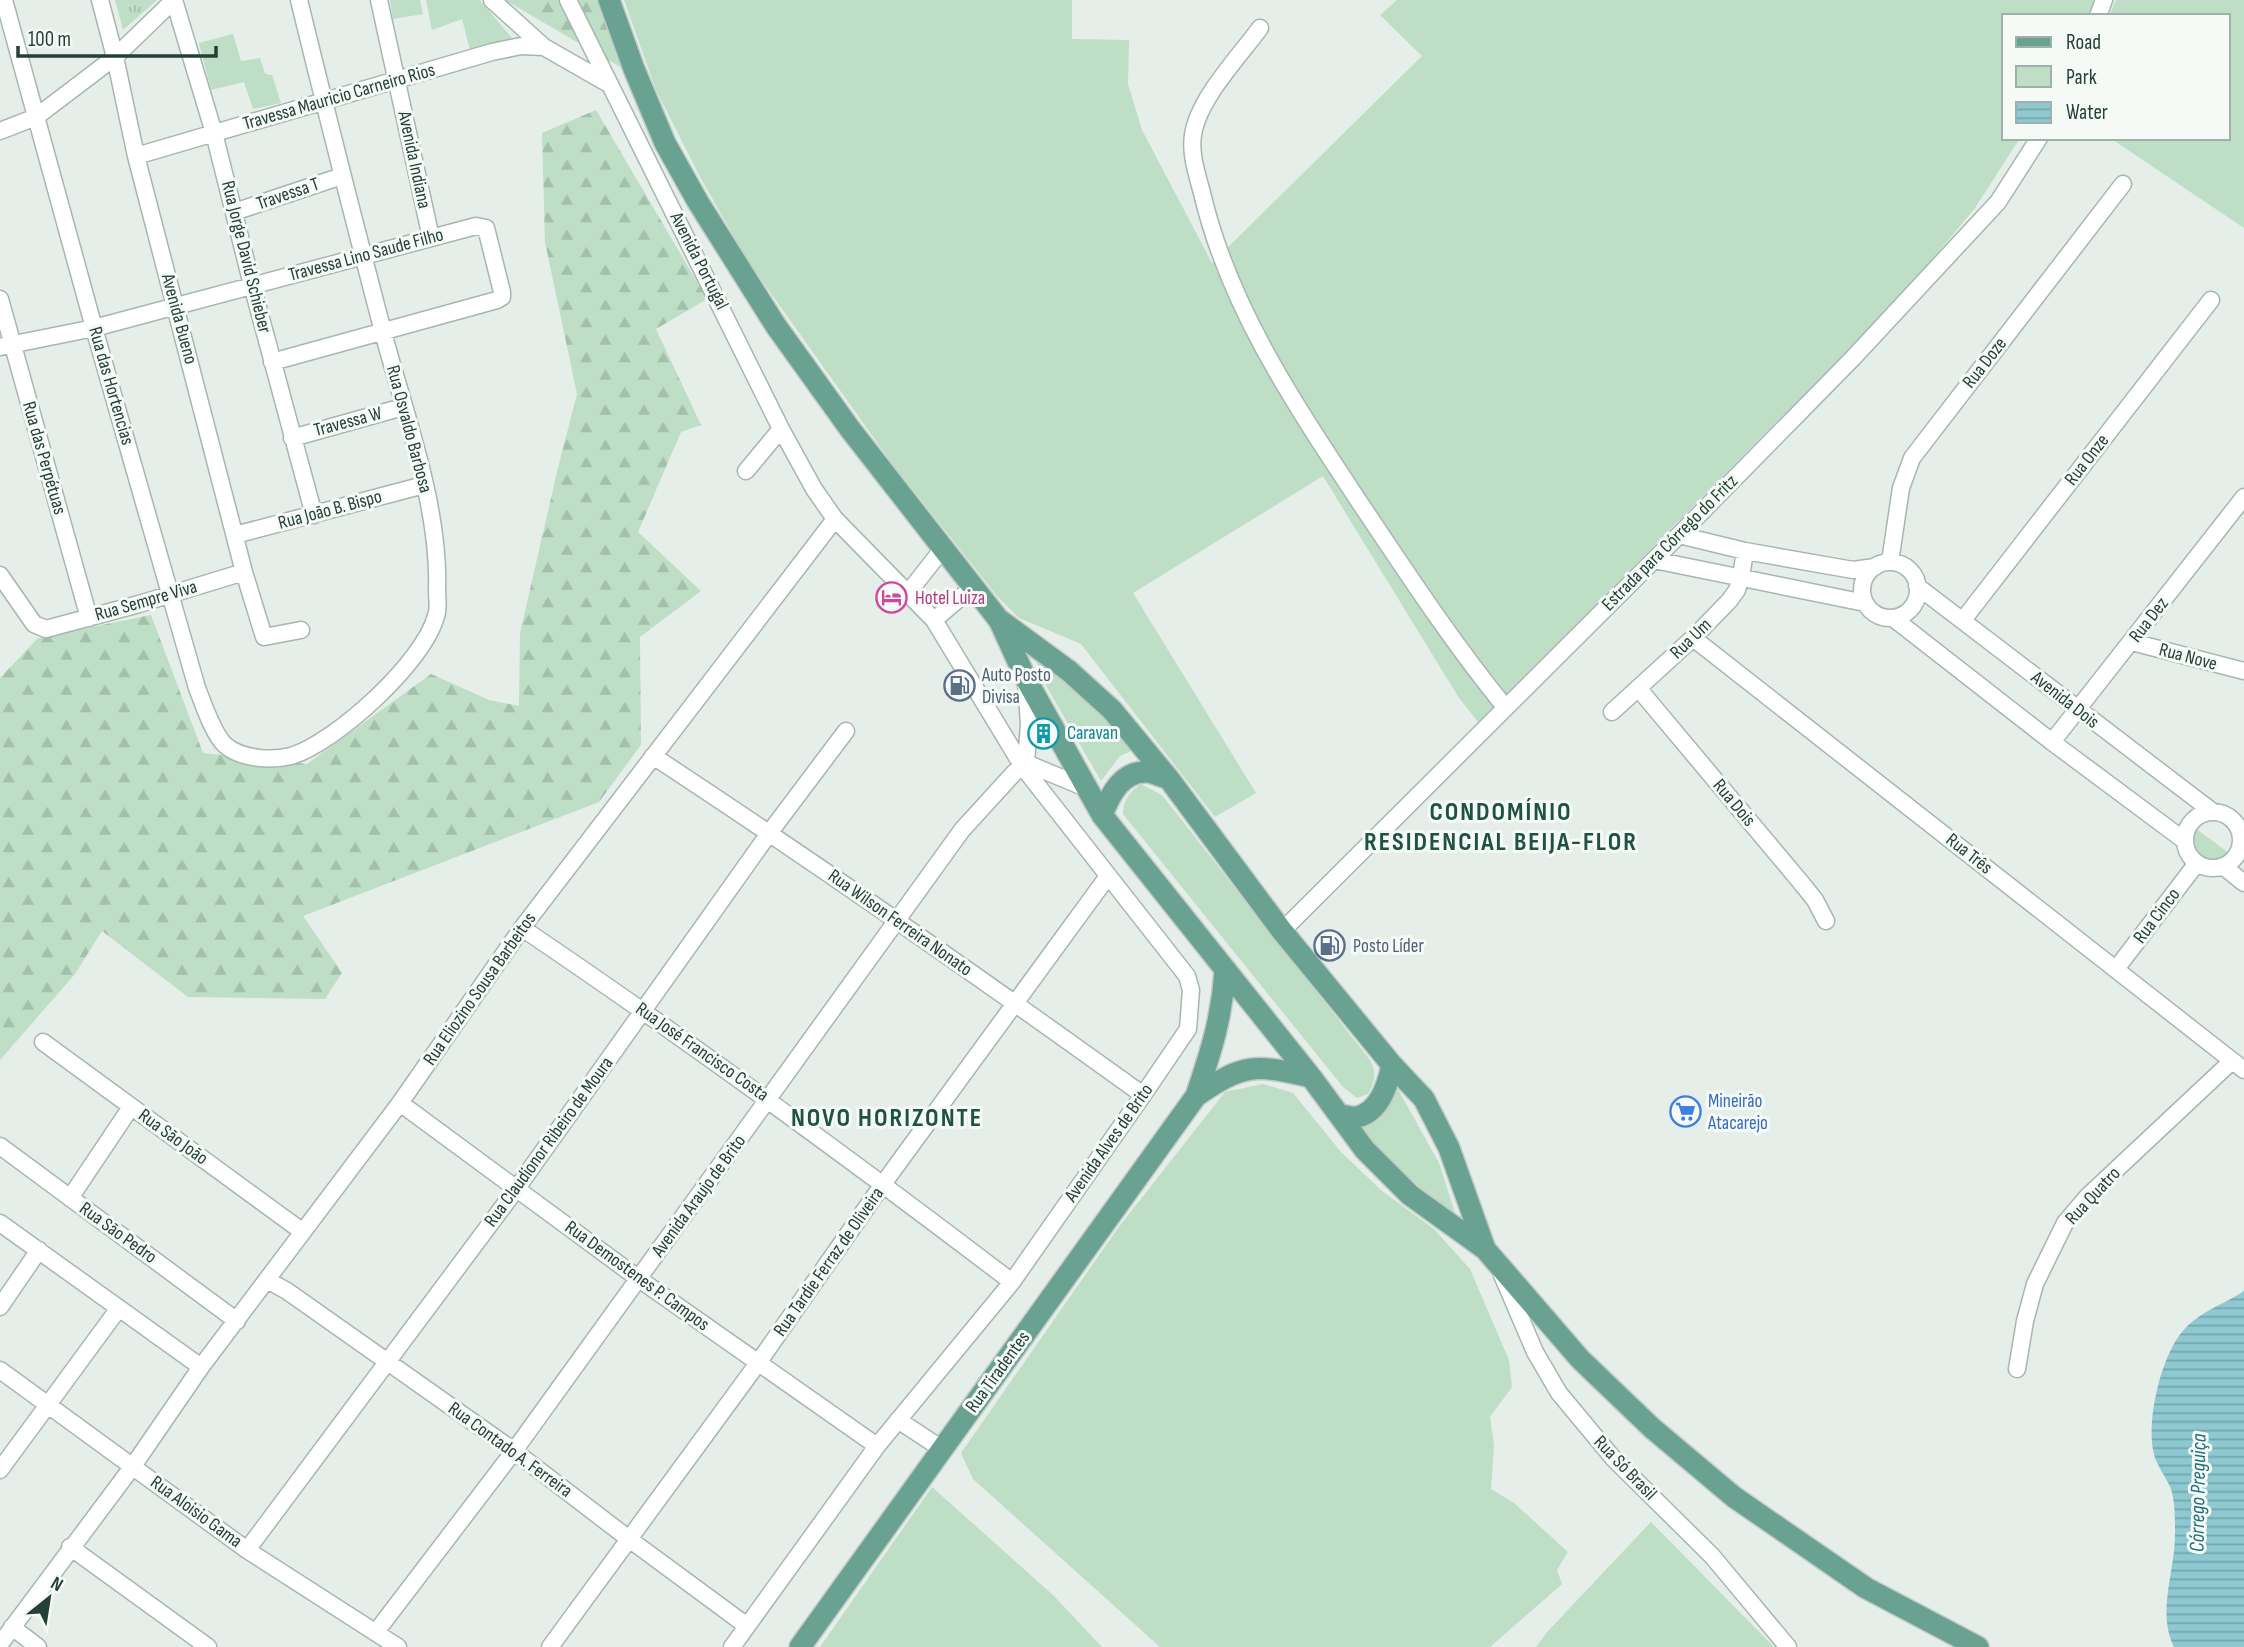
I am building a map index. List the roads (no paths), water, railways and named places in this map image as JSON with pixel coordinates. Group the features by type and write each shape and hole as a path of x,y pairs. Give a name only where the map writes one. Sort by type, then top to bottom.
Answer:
{"main road":[{"path":"609,0 665,143 711,224 776,326 850,429 999,620 1026,679 1102,815 1311,1077 1365,1150 1410,1195 1492,1256 1580,1359 1652,1428 1734,1497 1866,1588 1978,1647"},
{"path":"999,620 1069,671 1112,710 1169,779 1282,931 1392,1065 1424,1099 1449,1148 1492,1256"},
{"path":"1102,815 1108,799 1119,783 1133,774 1148,772 1169,779"},
{"name":"Rua Tiradentes","path":"800,1647 1196,1096 1215,1041 1223,1006 1225,971"},
{"path":"1339,1115 1357,1117 1372,1108 1389,1082 1392,1065"},
{"name":"Rua Tiradentes","path":"1196,1096 1225,1076 1253,1068 1275,1069 1311,1077"}],"street":[{"name":"Rua das Hortencias","path":"4,0 182,643 209,717 224,744 246,755"},
{"name":"Avenida Bueno","path":"100,0 136,156 244,572 264,637 301,630"},
{"path":"0,131 36,117 115,57 174,0"},
{"name":"Rua Jorge David Schieber","path":"174,0 214,133 314,515"},
{"name":"Rua Osvaldo Barbosa","path":"246,755 266,759 290,756 351,721 383,691 425,641 437,616 436,539 424,485 342,176 299,0"},
{"name":"Avenida Indiana","path":"379,0 431,238"},
{"path":"492,0 544,47 607,83"},
{"name":"Avenida Portugal","path":"568,0 781,429 814,489 835,519"},
{"path":"1260,28 1211,95 1198,116 1193,134 1192,152 1221,256 1249,323 1284,388 1441,624 1505,707"},
{"name":"Travessa Mauricio Carneiro Rios","path":"136,156 492,52 521,46 544,47"},
{"name":"Estrada para Córrego do Fritz","path":"1282,931 1679,536 1853,358 1998,202 2038,140"},
{"name":"Travessa T","path":"234,212 342,176"},
{"name":"Rua Doze","path":"1882,565 1901,488 1912,458 2123,184"},
{"name":"Travessa Lino Saude Filho","path":"6,346 94,328 476,226 486,228 502,297 383,332"},
{"name":"Rua das Perpétuas","path":"0,299 6,346 89,618"},
{"name":"Rua Onze","path":"1962,621 2211,300"},
{"path":"272,362 383,332"},
{"name":"Travessa W","path":"292,438 403,407"},
{"path":"746,471 781,429"},
{"name":"Rua João B. Bispo","path":"235,535 424,485"},
{"name":"Rua Dez","path":"2052,743 2244,497"},
{"name":"Avenida Alves de Brito","path":"732,1647 877,1446 1012,1282 1188,1029 1191,990 1187,976 1024,765 934,620 835,519"},
{"name":"Rua Eliozino Sousa Barbeitos","path":"0,1644 133,1466 201,1367 400,1102 522,928 835,519"},
{"path":"1679,536 1853,570 1882,565"},
{"path":"908,593 944,547"},
{"name":"Rua Um","path":"1612,712 1729,601 1737,590 1745,551"},
{"path":"1654,560 1865,603 1880,616 1893,618 2052,743 2185,841"},
{"name":"Avenida Dois","path":"1882,565 1898,564 1911,572 1917,586 2078,711 2213,812 2228,817 2242,838 2234,858 2223,866"},
{"path":"1865,603 1862,585 1869,572 1882,565"},
{"name":"Rua Sempre Viva","path":"0,575 34,624 46,629 244,572"},
{"path":"934,620 974,586"},
{"path":"1893,618 1911,609 1917,586"},
{"name":"Rua Três","path":"1693,638 2238,1065"},
{"name":"Rua Nove","path":"2132,642 2244,671"},
{"path":"1026,679 1029,724 1024,765 1086,788"},
{"name":"Rua Dois","path":"1638,688 1803,885 1826,921"},
{"name":"Rua Claudionor Ribeiro de Moura","path":"247,1550 517,1188 770,832 846,731"},
{"name":"Rua Wilson Ferreira Nonato","path":"653,756 898,920 1143,1095"},
{"name":"Avenida Araujo de Brito","path":"385,1641 514,1451 962,830 1024,765"},
{"path":"2213,812 2205,813 2187,828 2185,841 2188,853 2197,863 2209,867 2223,866 2244,883"},
{"name":"Rua Cinco","path":"2116,969 2197,863"},
{"name":"Rua Tardie Ferraz de Oliveira","path":"550,1647 1108,876"},
{"name":"Rua José Francisco Costa","path":"522,928 769,1100 1012,1282"},
{"name":"Rua São João","path":"43,1042 303,1232"},
{"name":"Rua Quatro","path":"2017,1369 2025,1321 2035,1284 2065,1223 2088,1196 2238,1065"},
{"name":"Rua Demostenes P. Campos","path":"400,1102 639,1279 877,1446"},
{"path":"71,1198 131,1107"},
{"name":"Rua São Pedro","path":"0,1146 237,1321"},
{"path":"0,1223 201,1367"},
{"path":"0,1307 39,1250"},
{"name":"Rua Só Brasil","path":"1492,1256 1535,1352 1559,1393 1613,1458 1712,1556 1788,1647"},
{"name":"Rua Contado A. Ferreira","path":"267,1280 287,1291 514,1451 747,1626"},
{"path":"0,1471 119,1308"},
{"name":"Rua Aloisio Gama","path":"0,1370 247,1550 385,1641"},
{"path":"898,1420 942,1449"},
{"path":"70,1547 208,1647"},
{"path":"12,1628 38,1647"}],"water":[{"name":"Córrego Preguiça","path":"2244,1291 2244,1647 2174,1647 2169,1633 2167,1605 2175,1546 2174,1510 2171,1489 2153,1450 2152,1422 2157,1388 2174,1343 2188,1325"}],"place":[{"name":"Hotel Luiza","path":"892,598"},
{"name":"Auto Posto Divisa","path":"959,686"},
{"name":"Caravan","path":"1044,733"},
{"name":"Posto Líder","path":"1330,946"},
{"name":"Mineirão Atacarejo","path":"1685,1112"}],"district":[{"name":"CONDOMÍNIO RESIDENCIAL BEIJA-FLOR","path":"1501,827"},
{"name":"NOVO HORIZONTE","path":"887,1118"}]}
